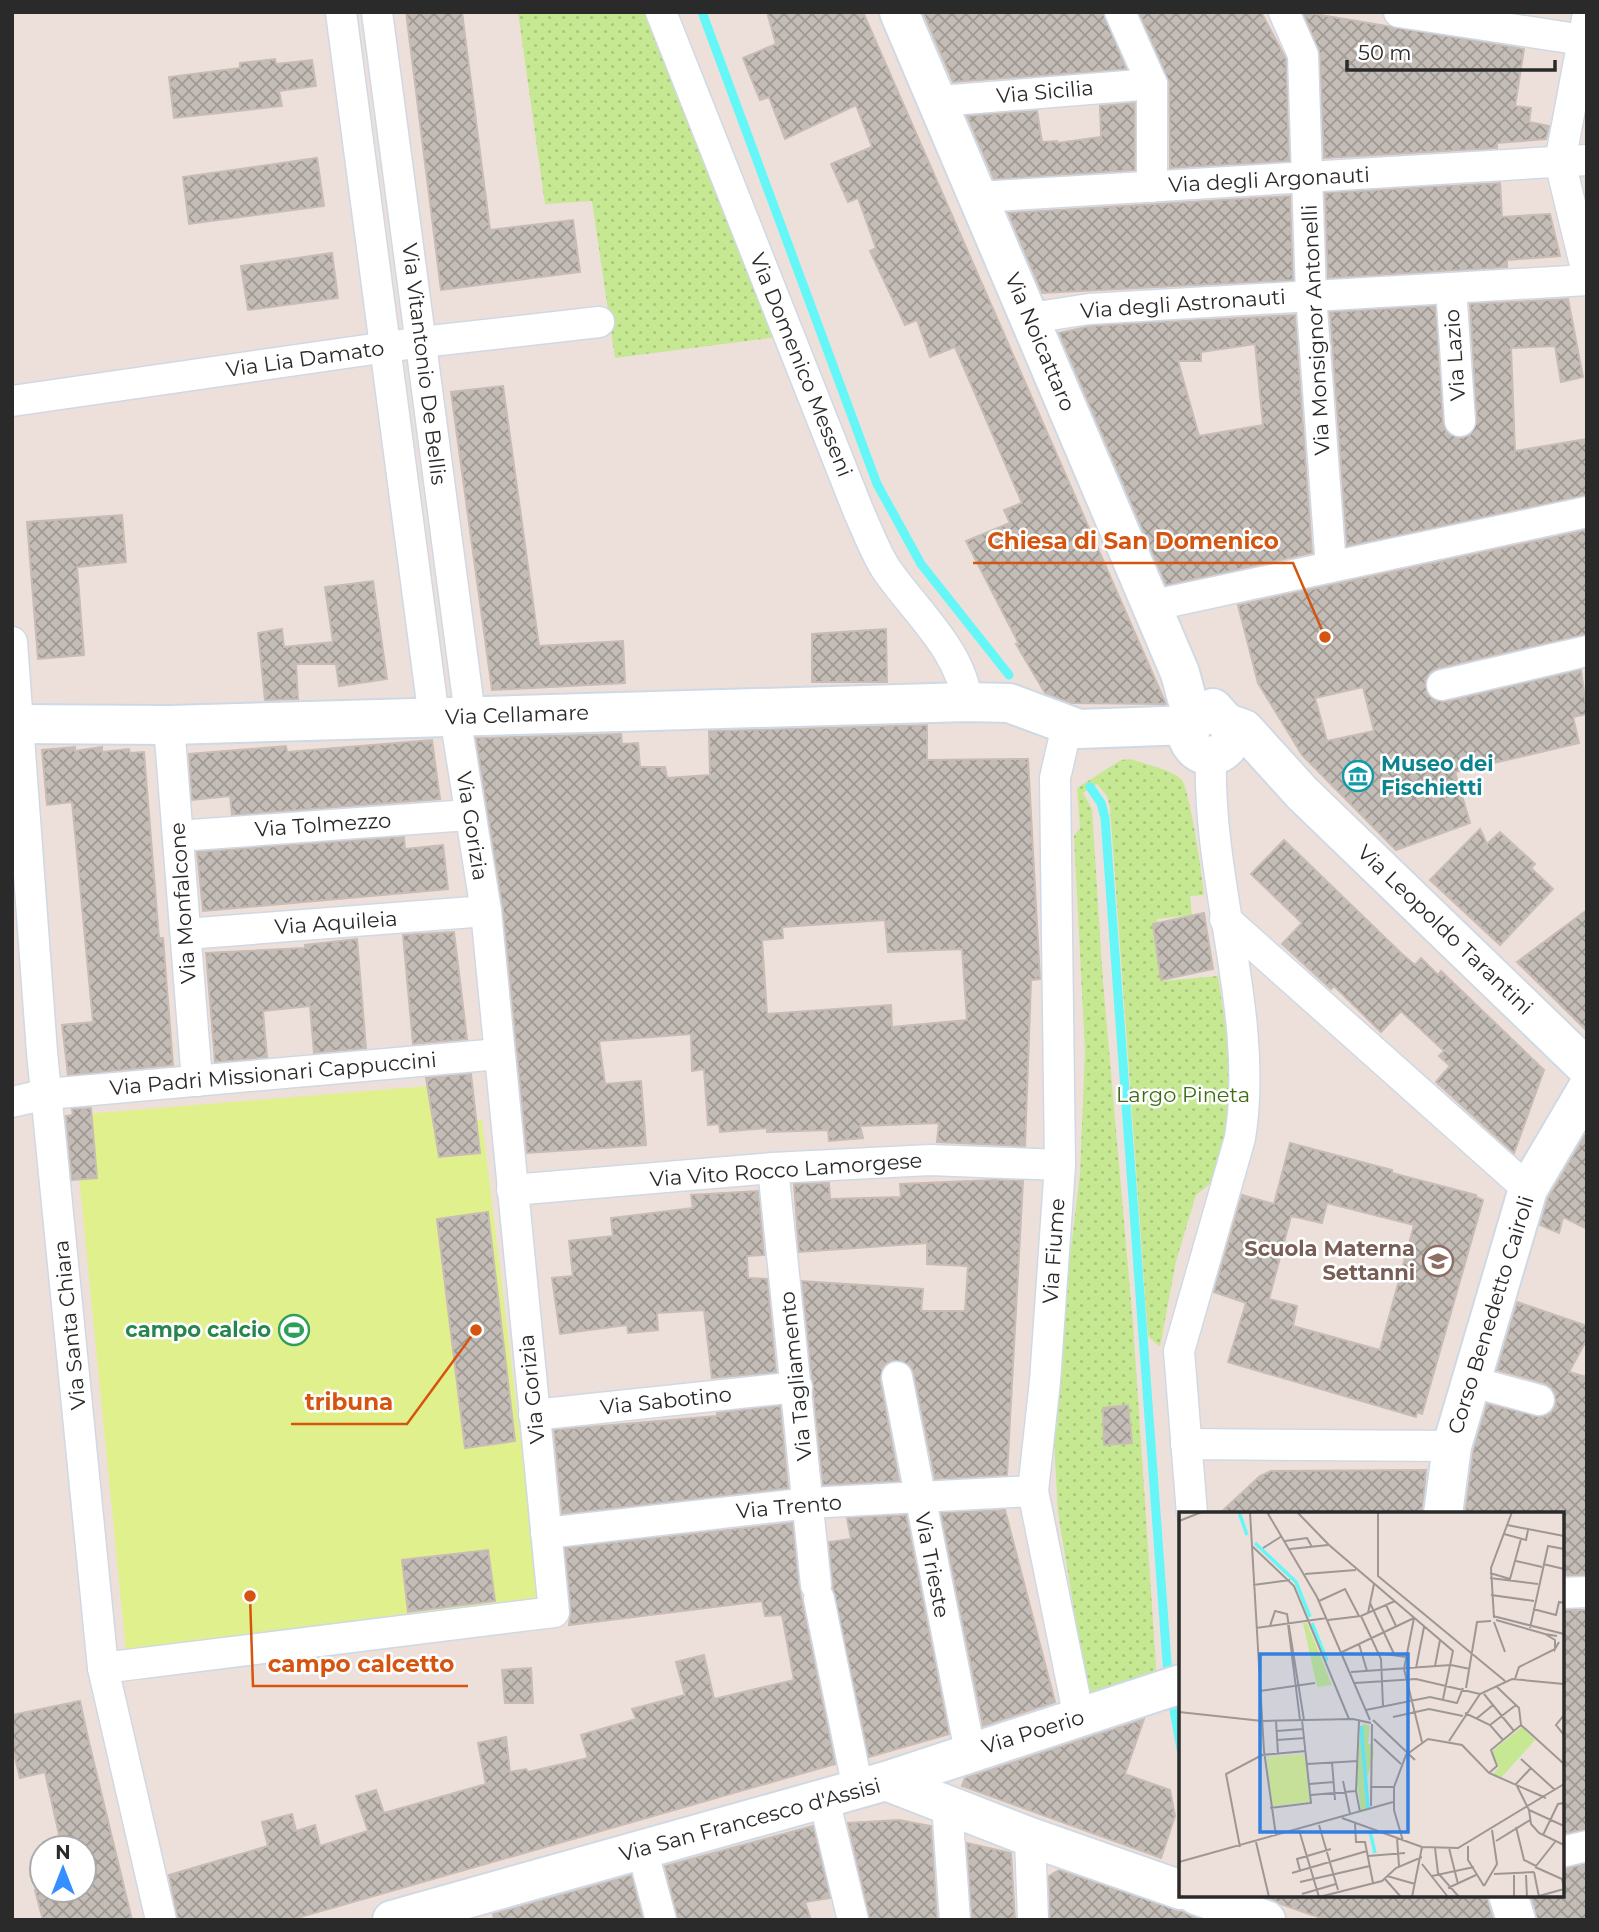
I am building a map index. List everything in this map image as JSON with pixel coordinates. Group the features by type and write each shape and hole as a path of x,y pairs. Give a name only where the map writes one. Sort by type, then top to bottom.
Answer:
{"street":[{"path":"341,12 386,348 453,716"},
{"name":"Via Vitantonio De Bellis","path":"377,12 422,342 453,716"},
{"name":"Via Domenico Messeni","path":"661,12 858,510 884,567 955,662 965,682 967,702"},
{"name":"Via Noicattaro","path":"899,12 1031,318 1150,606 1208,735"},
{"path":"1120,12 1152,84 1152,187"},
{"name":"Via Monsignor Antonelli","path":"1284,12 1303,55 1311,295 1331,567"},
{"path":"1399,12 1585,30 1573,161 1587,273"},
{"name":"Via Sicilia","path":"939,101 1152,84"},
{"name":"Via degli Argonauti","path":"979,197 1573,161"},
{"name":"Via degli Astronauti","path":"1031,318 1088,309 1587,280"},
{"name":"Via Lazio","path":"1451,288 1460,421"},
{"name":"Via Lia Damato","path":"12,401 422,342 599,322"},
{"path":"1150,606 1587,512"},
{"name":"Via Santa Chiara","path":"12,642 15,724 47,1094 103,1668 161,1920"},
{"path":"1442,685 1587,651"},
{"name":"Via Cellamare","path":"15,724 169,725 1009,702 1067,726 1208,735"},
{"name":"Via Gorizia","path":"103,1668 554,1612 486,911 453,716"},
{"name":"Via Monfalcone","path":"169,725 197,1081"},
{"name":"Via Fiume","path":"1067,726 1055,778 1060,1165 1045,1381 1033,1491 1079,1718"},
{"path":"1192,1512 1179,1351 1240,1138 1245,1105 1244,1051 1209,802 1208,735"},
{"name":"Via Leopoldo Tarantini","path":"1208,735 1235,756 1302,793 1587,1068"},
{"name":"Via Tolmezzo","path":"178,836 468,814"},
{"name":"Via Aquileia","path":"186,934 486,911"},
{"path":"1225,919 1528,1189"},
{"name":"Via Padri Missionari Cappuccini","path":"12,1102 47,1094 499,1054"},
{"name":"Corso Benedetto Cairoli","path":"1443,1512 1452,1446 1528,1189 1587,1089"},
{"name":"Via Vito Rocco Lamorgese","path":"512,1190 773,1168 930,1160 1060,1165"},
{"name":"Via Tagliamento","path":"773,1168 810,1503 810,1536 817,1592 856,1790 853,1920"},
{"name":"Via Trieste","path":"897,1377 970,1752"},
{"path":"1473,1382 1539,1400"},
{"name":"Via Sabotino","path":"534,1415 797,1387"},
{"path":"1186,1444 1452,1446"},
{"name":"Via Trento","path":"546,1533 810,1503 1033,1491"},
{"path":"1564,1593 1587,1592"},
{"name":"Via Poerio","path":"856,1790 1179,1685"},
{"name":"Via San Francesco d'Assisi","path":"415,1917 642,1849 856,1790 947,1805 1179,1889"},
{"path":"947,1805 955,1920"},
{"path":"1030,1837 1033,1920"},
{"path":"1564,1852 1587,1846"},
{"path":"642,1849 661,1920"},
{"path":"1202,1897 1266,1920"},
{"path":"1509,1897 1516,1920"}],"green space":[{"path":"518,12 649,12 778,337 615,358 592,201 545,204"},
{"name":"Largo Pineta","path":"1131,759 1170,772 1181,779 1188,797 1204,895 1190,896 1192,915 1157,919 1163,981 1218,976 1236,1097 1212,1182 1196,1195 1176,1261 1160,1347 1148,1336 1110,807 1107,796 1097,784 1083,793 1092,809 1103,982 1133,1324 1157,1681 1089,1700 1058,1513 1052,1405 1080,1174 1085,1052 1074,836 1080,828 1077,788 1121,760"},
{"name":"campo calcio","path":"429,1086 434,1124 482,1120 540,1600 126,1652 73,1115","holes":["488,1212 515,1440 465,1448 437,1219"]}],"building":[{"path":"406,12 462,12 490,230 573,220 580,272 441,290"},
{"path":"767,12 863,12 1166,704 1071,703 1045,693 1016,644 1019,644 966,541 1010,523 1004,510 1022,503 955,347 930,357 917,320 905,325 870,251 876,248 858,198 848,202 831,164 872,147 856,105 785,139 769,97 760,100 743,58 776,44"},
{"path":"923,12 1103,12 1126,69 953,82"},
{"path":"1139,12 1261,12 1286,59 1289,161 1170,168 1169,82"},
{"path":"1303,12 1524,49 1515,106 1531,108 1529,122 1549,126 1546,139 1497,143 1497,148 1324,158 1320,54"},
{"path":"275,59 276,64 312,60 316,86 279,91 282,106 174,118 169,77 240,68 240,63"},
{"path":"1135,103 1135,170 994,179 967,116 1037,111 1042,142 1057,143 1101,137 1100,106"},
{"path":"317,158 324,206 189,224 183,177"},
{"path":"1500,183 1502,217 1550,214 1560,256 1507,260 1507,267 1328,278 1325,193"},
{"path":"1290,196 1293,280 1042,293 1008,213"},
{"path":"332,253 338,298 248,310 241,266"},
{"path":"1568,299 1583,377 1561,382 1555,346 1511,348 1515,451 1587,439 1587,495 1347,546 1330,312 1435,306 1443,422 1446,431 1460,438 1470,435 1477,421 1470,304"},
{"path":"1295,315 1312,553 1166,585 1059,333 1091,326","holes":["1255,344 1263,425 1199,436 1178,361 1201,361 1201,352"]},
{"path":"503,386 539,646 623,641 625,683 492,690 451,392"},
{"path":"122,515 126,562 77,567 84,655 38,659 27,522"},
{"path":"1587,530 1587,634 1438,668 1430,673 1425,681 1429,696 1445,702 1581,670 1587,714 1573,717 1579,743 1455,772 1470,823 1396,850 1302,755 1258,683 1238,605","holes":["1363,687 1374,731 1327,741 1315,698"]},
{"path":"373,581 387,679 339,686 336,664 296,664 298,699 265,700 258,633 282,629 284,647 333,642 325,587"},
{"path":"886,629 887,682 812,682 812,634"},
{"path":"927,725 927,760 1028,759 1040,979 1031,980 1025,1146 937,1142 939,1123 860,1126 863,1138 829,1141 828,1130 767,1132 767,1128 720,1132 719,1124 708,1125 704,1069 692,1071 691,1034 599,1041 605,1084 641,1081 646,1145 527,1153 503,909 476,738 621,734 622,744 638,743 640,767 665,767 667,778 710,775 709,731","holes":["885,920 888,952 962,949 967,1020 892,1027 891,1005 767,1014 762,940 783,938 782,927"]},
{"path":"432,740 440,799 232,815 230,796 192,800 189,754 286,746 287,752"},
{"path":"75,747 75,751 102,747 102,752 129,749 130,753 144,752 159,938 163,938 173,1065 68,1075 62,1025 93,1022 72,802 47,805 42,750"},
{"path":"1480,829 1487,844 1500,832 1535,864 1531,868 1553,889 1500,945 1430,880"},
{"path":"404,837 405,849 443,845 448,889 203,911 197,852"},
{"path":"1284,840 1402,954 1415,965 1421,958 1438,975 1441,971 1544,1070 1514,1153 1436,1082 1450,1066 1439,1056 1444,1051 1401,1011 1381,1032 1334,986 1331,989 1282,944 1302,923 1251,874"},
{"path":"1587,910 1587,1031 1517,962"},
{"path":"1204,913 1213,969 1161,980 1153,924"},
{"path":"454,932 467,1039 413,1044 403,935"},
{"path":"357,939 366,1048 314,1053 310,1006 263,1011 267,1057 215,1062 206,953 305,948 305,945"},
{"path":"471,1074 480,1153 439,1157 426,1078"},
{"path":"91,1108 97,1178 72,1180 66,1116 73,1115 72,1109"},
{"path":"1587,1132 1587,1229 1563,1217 1559,1233 1540,1225 1548,1198"},
{"name":"Scuola Materna Settanni","path":"1290,1143 1392,1170 1392,1173 1476,1195 1483,1200 1422,1414 1417,1412 1416,1417 1228,1362 1246,1303 1214,1292 1242,1195 1274,1204","holes":["1327,1203 1414,1225 1380,1350 1293,1326 1297,1306 1269,1299 1291,1216 1322,1223"]},
{"path":"1023,1181 1007,1475 935,1479 914,1374 910,1365 894,1360 885,1364 880,1380 899,1481 823,1485 802,1281 923,1289 921,1311 965,1311 968,1266 927,1264 927,1243 799,1252 794,1184 829,1183 830,1199 901,1197 900,1184"},
{"path":"758,1191 764,1255 747,1256 748,1278 767,1279 776,1372 712,1378 704,1310 657,1313 658,1330 628,1333 627,1325 560,1334 552,1278 573,1276 569,1241 613,1236 611,1218 693,1208 691,1195"},
{"path":"488,1212 515,1441 465,1448 437,1219"},
{"path":"1517,1302 1587,1326 1587,1339 1569,1372 1587,1377 1587,1575 1564,1575 1564,1512 1465,1512 1473,1451 1487,1404 1543,1417 1551,1413 1556,1404 1552,1388 1544,1383 1497,1370"},
{"path":"1128,1405 1132,1443 1104,1445 1103,1408"},
{"path":"780,1406 788,1488 562,1514 554,1430 717,1416 717,1413"},
{"path":"1426,1470 1422,1512 1221,1512 1260,1476 1271,1471"},
{"path":"1005,1510 1055,1702 983,1726 941,1513"},
{"path":"906,1515 949,1734 869,1757 833,1588 829,1542 851,1539 847,1518"},
{"path":"792,1523 799,1587 835,1764 290,1920 178,1920 169,1875 268,1846 262,1822 292,1814 296,1831 315,1825 320,1846 368,1831 356,1796 376,1790 384,1813 486,1784 478,1743 506,1737 510,1772 526,1769 528,1772 588,1758 581,1735 636,1719 632,1709 685,1695 676,1662 704,1655 714,1699 794,1680 782,1615 765,1616 762,1601 569,1625 571,1610 565,1548"},
{"path":"488,1550 495,1601 408,1612 402,1560"},
{"path":"1564,1610 1587,1610 1587,1829 1564,1834"},
{"path":"531,1668 533,1703 505,1703 502,1670"},
{"path":"80,1701 132,1920 43,1920 39,1904 98,1904 98,1834 59,1834 45,1772 20,1778 12,1746 12,1715"},
{"path":"1144,1719 1125,1774 1170,1790 1175,1816 1161,1858 962,1786 965,1778"},
{"path":"899,1820 931,1826 937,1920 870,1920 848,1823"},
{"path":"813,1826 830,1898 805,1902 811,1920 678,1920 665,1866"},
{"path":"967,1843 1011,1853 1015,1920 972,1920"},
{"path":"1587,1864 1587,1920 1537,1920 1531,1897 1564,1897 1564,1869"},
{"path":"1059,1870 1182,1911 1200,1920 1050,1920 1049,1876"},
{"path":"631,1875 643,1920 494,1920 493,1914"},
{"path":"1269,1897 1487,1897 1493,1920 1326,1920"}],"waterway":[{"path":"702,12 877,484 921,564 1009,675"},
{"path":"1090,787 1101,803 1105,818 1168,1676"},
{"path":"1172,1699 1179,1738"}],"place":[{"name":"Chiesa di San Domenico","path":"1325,637"},
{"name":"Museo dei Fischietti","path":"1358,776"},
{"name":"Scuola Materna Settanni","path":"1438,1261"},
{"name":"campo calcio","path":"294,1330"},
{"name":"tribuna","path":"476,1330"},
{"name":"campo calcetto","path":"250,1596"}]}
